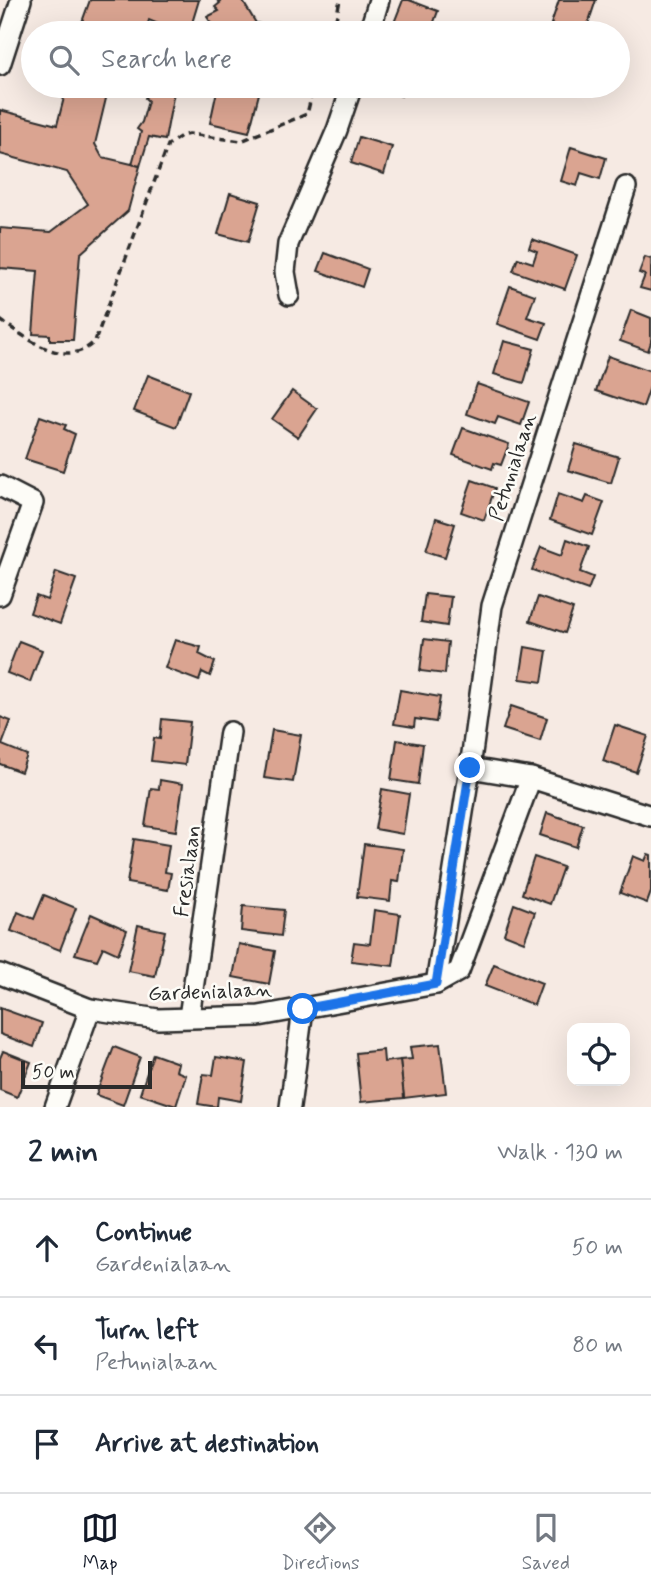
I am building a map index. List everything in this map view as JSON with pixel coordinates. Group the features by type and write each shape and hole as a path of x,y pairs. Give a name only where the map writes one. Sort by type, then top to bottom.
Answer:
{"street":[{"path":"0,65 22,0"},
{"path":"373,21 379,0"},
{"path":"289,295 285,271 288,244 348,98"},
{"name":"Petunialaan","path":"436,984 492,606 625,187"},
{"path":"0,486 33,503 0,596"},
{"name":"Fresialaan","path":"189,1017 230,732"},
{"path":"470,768 531,778 651,816"},
{"path":"436,984 459,971 531,778"},
{"name":"Gardenialaan","path":"0,974 90,1009 158,1019 259,1016 436,984"},
{"path":"55,1107 90,1009"},
{"path":"290,1107 303,1009"}],"path":[{"path":"336,21 340,0"},
{"path":"0,320 43,349 72,354 88,349 95,341 168,145 189,134 241,141 307,114 311,98"}],"building":[{"path":"90,0 199,0 193,21 82,21"},
{"path":"217,0 242,0 255,21 210,21 207,17 219,11 215,7 220,3"},
{"path":"403,0 438,11 434,21 395,21"},
{"path":"559,0 596,0 589,21 552,21"},
{"path":"64,98 106,98 95,144 102,157 140,166 128,211 80,254 73,340 50,340 50,335 33,334 38,271 0,268 0,228 51,232 88,204 67,172 0,154 0,110 57,125"},
{"path":"145,98 173,98 165,140 149,137 140,166 132,164 141,132 137,129 148,101"},
{"path":"215,98 258,98 249,132 210,123"},
{"path":"359,137 392,147 384,174 351,163"},
{"path":"571,147 606,158 600,179 581,173 577,186 561,181"},
{"path":"230,193 260,202 248,242 218,234"},
{"path":"532,239 577,255 565,289 513,271 518,258 533,263 537,251 529,248"},
{"path":"325,253 368,269 362,287 318,271"},
{"path":"645,257 651,259 651,291 640,288 645,275 639,273"},
{"path":"510,286 535,295 527,317 546,323 540,339 497,324"},
{"path":"631,310 651,318 651,342 648,351 620,341"},
{"path":"504,341 534,349 524,383 494,374"},
{"path":"608,356 651,371 651,384 643,407 596,391"},
{"path":"148,375 189,391 176,427 134,411"},
{"path":"477,384 529,402 521,425 498,417 495,424 467,414"},
{"path":"292,391 317,409 298,437 272,419"},
{"path":"40,416 66,425 64,429 75,434 63,471 25,459"},
{"path":"463,428 509,444 501,465 494,463 492,469 453,455"},
{"path":"576,444 619,457 611,483 568,470"},
{"path":"472,480 495,488 484,520 461,512"},
{"path":"558,494 584,503 587,496 604,502 592,535 550,520"},
{"path":"436,518 455,524 445,557 426,551"},
{"path":"567,539 589,547 580,572 593,577 588,590 532,570 541,547 562,555"},
{"path":"56,572 76,579 60,624 30,613 36,596 47,600"},
{"path":"425,594 451,597 447,626 421,622"},
{"path":"538,597 573,609 565,633 530,621"},
{"path":"424,639 448,642 445,674 420,671"},
{"path":"175,640 201,647 199,654 215,662 210,676 202,672 199,681 165,668"},
{"path":"19,641 42,650 30,682 7,673"},
{"path":"525,647 547,651 542,682 520,679"},
{"path":"400,690 440,697 436,722 415,719 414,727 394,724"},
{"path":"511,706 547,718 540,741 503,729"},
{"path":"0,717 11,721 2,745 27,755 21,772 0,764"},
{"path":"162,719 190,722 185,765 151,761 154,738 160,739"},
{"path":"615,725 648,736 636,772 603,761"},
{"path":"272,730 301,735 293,782 264,778"},
{"path":"397,740 423,744 418,784 391,780"},
{"path":"160,780 183,784 176,831 145,826 151,788 159,789"},
{"path":"382,789 409,794 403,834 375,829"},
{"path":"547,813 583,825 576,847 540,835"},
{"path":"134,839 169,845 165,872 171,873 168,890 127,883"},
{"path":"364,844 403,849 399,882 392,881 390,901 357,897"},
{"path":"648,854 651,855 651,892 647,903 620,893 633,856 645,861"},
{"path":"534,857 563,867 550,904 522,894"},
{"path":"44,895 76,908 60,950 11,931 18,912 34,919"},
{"path":"514,904 535,912 524,942 504,934"},
{"path":"243,906 284,910 281,936 241,931"},
{"path":"374,910 400,914 393,966 351,961 354,942 370,944"},
{"path":"91,914 127,930 118,954 103,947 97,960 75,954"},
{"path":"138,925 165,931 155,976 128,971"},
{"path":"239,944 275,951 269,984 233,977"},
{"path":"494,964 542,983 534,1005 485,986"},
{"path":"0,1008 42,1023 34,1047 0,1034"},
{"path":"440,1044 446,1093 404,1098 400,1060 412,1059 410,1047"},
{"path":"114,1047 140,1057 123,1105 96,1095"},
{"path":"383,1050 384,1062 400,1060 404,1098 361,1102 356,1053"},
{"path":"3,1051 31,1062 17,1097 0,1090 0,1058"},
{"path":"153,1054 178,1063 176,1071 186,1075 176,1106 140,1094"},
{"path":"216,1057 247,1062 241,1101 218,1097 217,1107 198,1104 203,1074 213,1075"}],"route":[{"path":"303,1009 436,984 470,768"}]}
